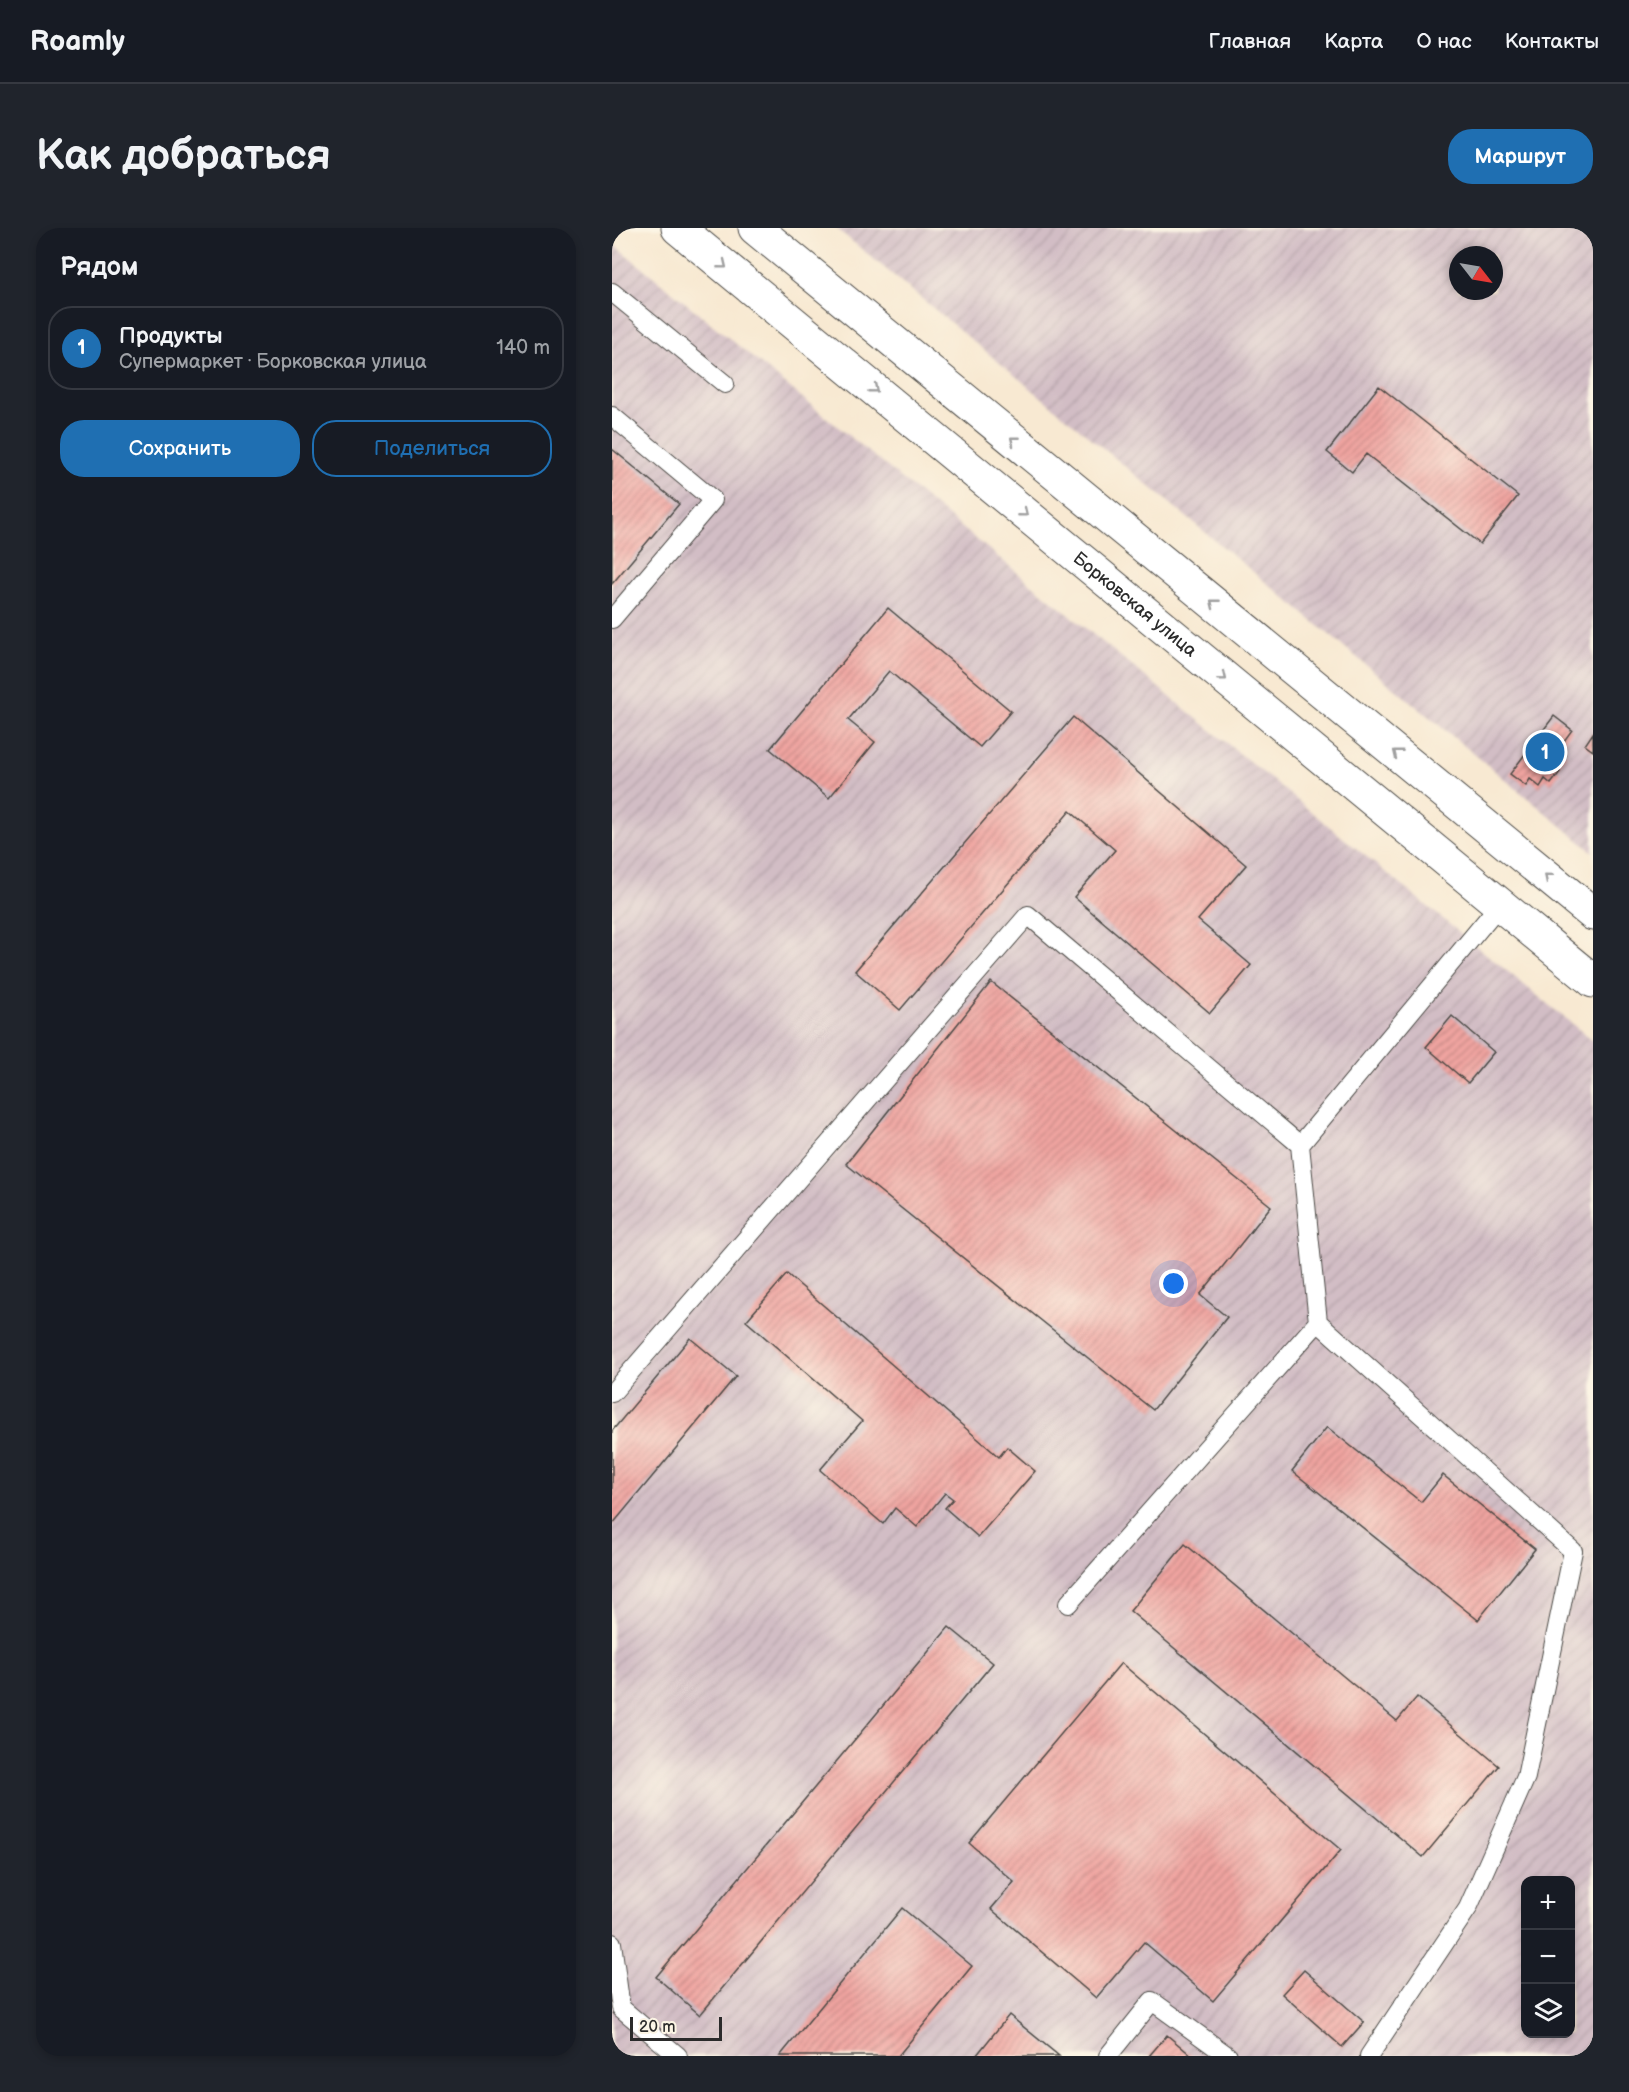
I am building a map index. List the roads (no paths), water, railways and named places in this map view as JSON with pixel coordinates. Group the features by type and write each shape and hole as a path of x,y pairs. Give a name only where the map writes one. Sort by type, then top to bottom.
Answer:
{"main road":[{"name":"Борковская улица","path":"678,228 1593,981"},
{"path":"755,228 1593,914"}],"lane":[{"path":"612,292 725,384"},
{"path":"612,416 713,500 612,619"},
{"path":"1300,1145 1500,904"},
{"path":"612,1393 1028,915 1300,1145 1318,1322 1573,1551 1526,1777 1468,1908 1369,2056"},
{"path":"1068,1604 1318,1322"},
{"path":"612,1943 621,2008 678,2056"},
{"path":"1108,2056 1152,2001 1228,2056"}],"place":[{"name":"Продукты","path":"1545,752"}]}
